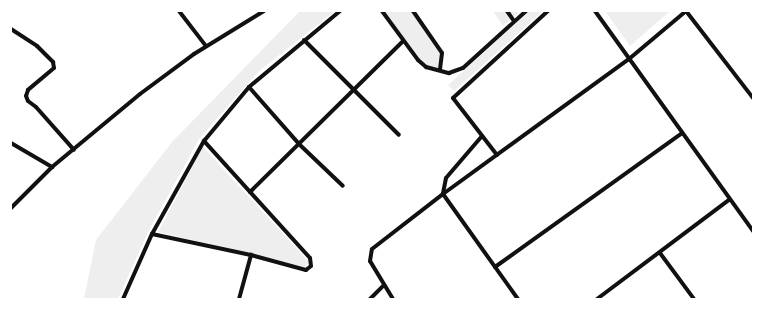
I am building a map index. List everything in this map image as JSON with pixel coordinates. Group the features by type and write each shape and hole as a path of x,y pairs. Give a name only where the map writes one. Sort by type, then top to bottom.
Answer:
{"street":[{"path":"179,11 206,46"},
{"path":"11,208 52,168 140,94 206,46 264,11"},
{"path":"125,299 152,234 204,141 249,87 340,11"},
{"path":"382,11 402,42 426,67 449,72 463,68 526,11"},
{"path":"413,11 442,53 440,70"},
{"path":"507,11 514,21"},
{"path":"497,155 454,101 454,96 548,11"},
{"path":"595,11 753,230"},
{"path":"393,299 370,261 370,252 443,194 629,59 686,11 753,98"},
{"path":"11,29 37,46 53,62 54,68 28,90 26,96 28,101 36,107 74,150"},
{"path":"304,40 353,91 399,135"},
{"path":"250,192 300,145 402,42"},
{"path":"249,87 300,145 343,186"},
{"path":"496,267 682,133"},
{"path":"482,136 446,178 443,194 518,299"},
{"path":"152,234 251,255 306,270 311,266 310,258 204,141"},
{"path":"11,144 52,168"},
{"path":"597,299 730,200"},
{"path":"660,253 694,299"},
{"path":"238,299 251,255"},
{"path":"370,299 384,285"}],"shaded area":[{"path":"300,11 335,11 258,72 199,139 148,232 118,299 84,299 96,240 172,142"},
{"path":"384,11 411,11 440,53 439,68 427,66 419,59"},
{"path":"493,11 517,11 518,13 503,26"},
{"path":"530,11 543,11 454,91 448,85"},
{"path":"605,11 670,11 630,46"},
{"path":"203,147 309,262 305,267 158,232"}]}
